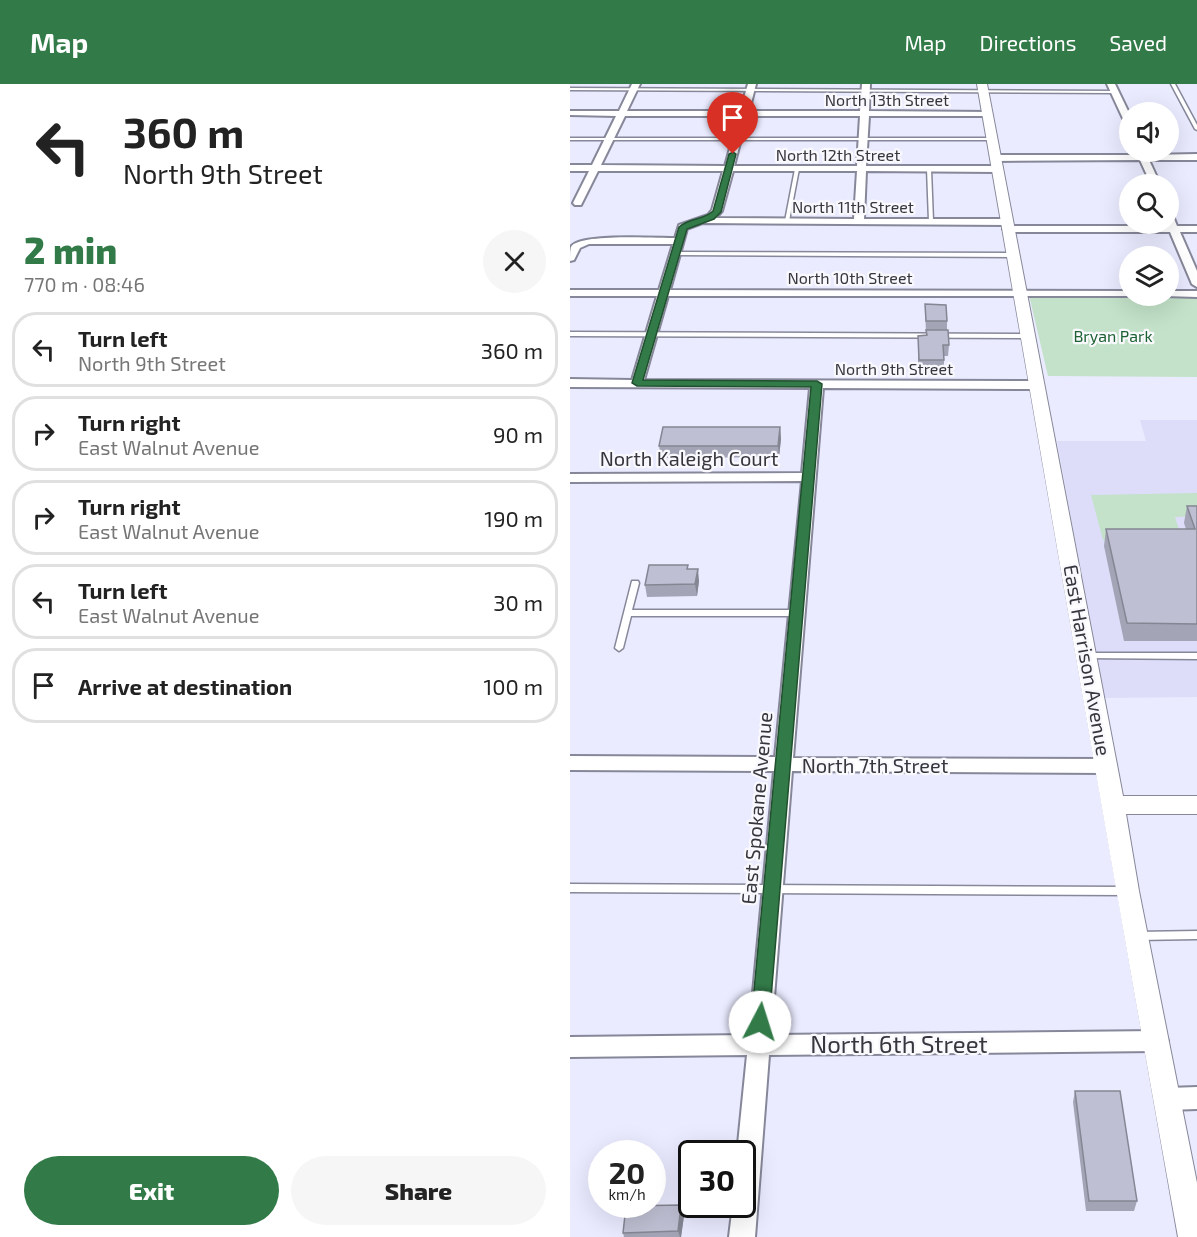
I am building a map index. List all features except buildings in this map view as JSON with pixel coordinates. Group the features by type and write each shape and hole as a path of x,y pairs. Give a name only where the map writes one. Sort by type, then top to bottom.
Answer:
{"street":[{"path":"578,202 635,87"},
{"path":"637,383 684,227 711,217 717,212 751,87"},
{"path":"860,221 866,87"},
{"name":"East Harrison Avenue","path":"982,87 1107,766 1127,891 1193,1237"},
{"path":"1113,88 1119,102"},
{"name":"North 13th Street","path":"570,113 987,114"},
{"name":"North 12th Street","path":"570,168 929,169 995,156 1119,154"},
{"name":"North 12th Street","path":"1179,156 1197,157"},
{"name":"North 11th Street","path":"699,221 931,221 1119,228"},
{"name":"North 11th Street","path":"1179,229 1197,228"},
{"path":"1176,234 1197,284"},
{"path":"570,258 576,246 584,242 680,241"},
{"name":"North 10th Street","path":"570,292 1119,294"},
{"path":"1179,294 1197,294"},
{"name":"North 9th Street","path":"570,383 1037,385"},
{"name":"East Spokane Avenue","path":"742,1237 817,384"},
{"name":"North Kaleigh Court","path":"570,478 808,477"},
{"name":"North 7th Street","path":"570,763 1107,766"},
{"path":"1114,805 1197,805"},
{"name":"North 6th Street","path":"570,1047 1157,1041"},
{"path":"1168,1098 1197,1098"}],"lane":[{"path":"1173,84 1197,129"},
{"path":"570,89 635,87 1113,88"},
{"path":"570,140 863,140 995,156"},
{"path":"787,221 797,169"},
{"path":"929,169 931,221"},
{"path":"676,254 1013,255"},
{"path":"570,334 1028,336"},
{"path":"619,648 635,583"},
{"path":"628,613 796,613"},
{"path":"1087,656 1197,656"},
{"path":"570,888 1127,891"},
{"path":"1136,936 1197,935"}],"shaded area":[{"path":"1140,420 1197,420 1197,697 1104,698 1057,441 1146,441"}],"green space":[{"name":"Bryan Park","path":"1119,294 1119,306 1179,306 1179,294 1197,294 1197,377 1048,376 1029,295"},
{"path":"1197,493 1197,516 1175,517 1182,539 1103,540 1091,495"}],"route":[{"path":"733,154 716,214 684,227 637,383 817,384 760,1022"}]}
